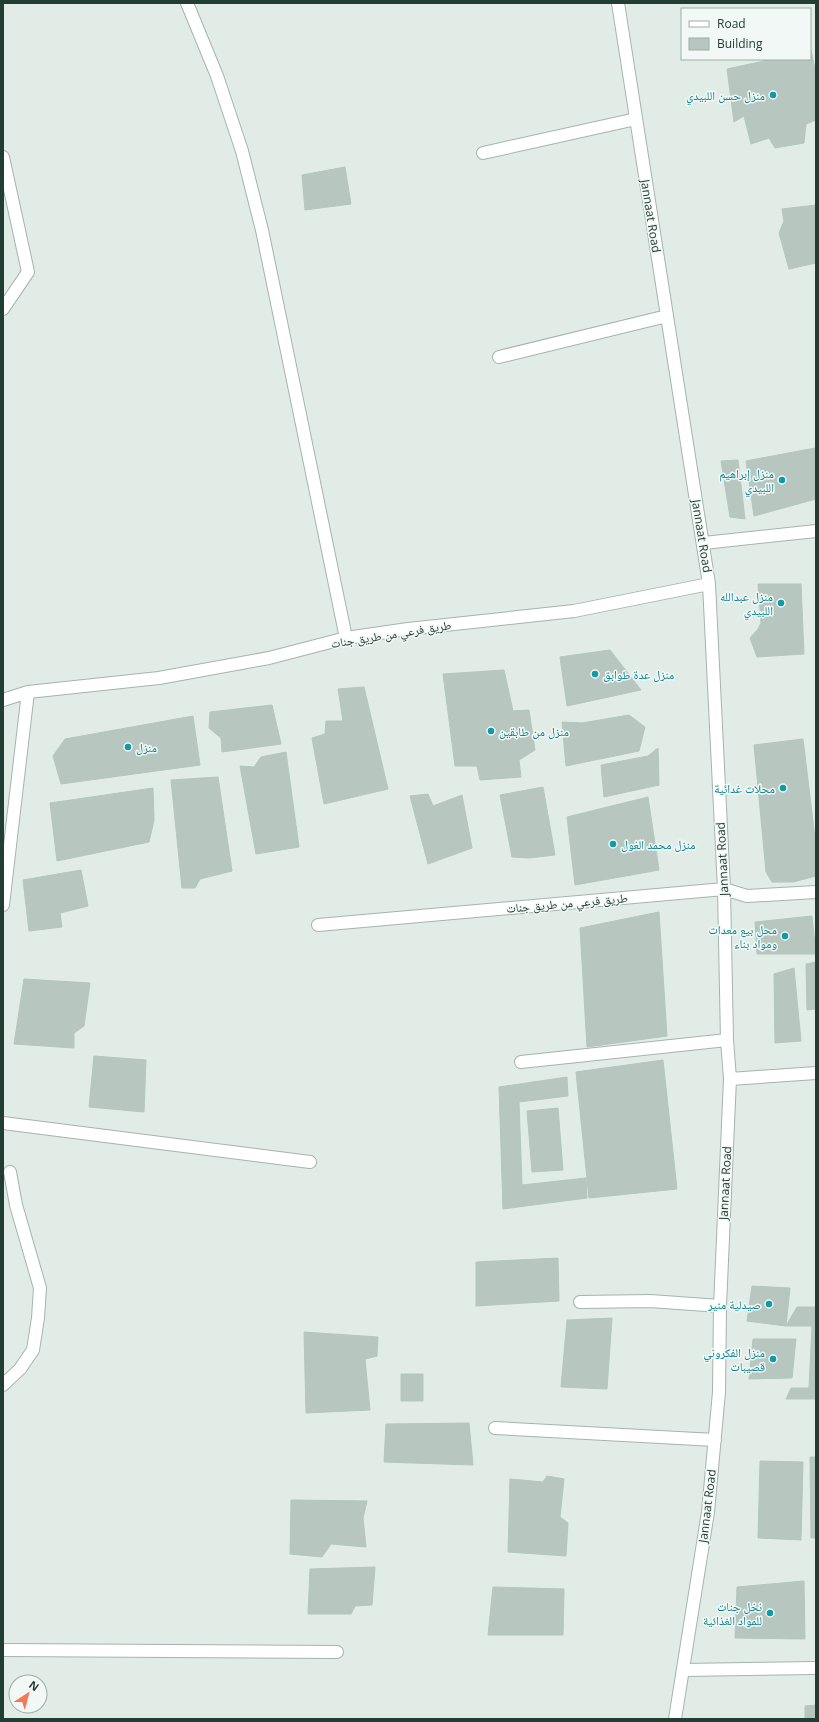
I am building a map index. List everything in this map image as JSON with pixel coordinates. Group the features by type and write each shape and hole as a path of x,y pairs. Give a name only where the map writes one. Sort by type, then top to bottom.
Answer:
{"street":[{"path":"186,3 217,76 242,151 291,367 346,638"},
{"name":"Jannaat Road","path":"618,3 704,543 709,584 724,889 727,1040 730,1079 720,1306 719,1392 708,1512 675,1719"},
{"path":"483,153 636,119"},
{"path":"3,157 28,272 3,309"},
{"path":"499,357 667,316"},
{"path":"704,543 816,531"},
{"name":"طريق فرعي من طريق جنات","path":"3,700 28,692 160,678 270,658 346,638 408,629 574,611 709,584"},
{"path":"3,905 28,692"},
{"name":"طريق فرعي من طريق جنات","path":"318,925 724,889 747,896 816,892"},
{"path":"521,1062 727,1040"},
{"path":"730,1079 816,1073"},
{"path":"3,1123 310,1162"},
{"path":"3,1385 20,1369 33,1350 38,1318 40,1288 16,1205 10,1172"},
{"path":"580,1302 650,1301 720,1306"},
{"path":"495,1428 714,1440"},
{"path":"3,1650 337,1652"},
{"path":"682,1670 816,1668"}],"building":[{"name":"منزل حسن اللبيدي","path":"811,50 816,73 816,120 806,124 804,143 775,148 769,138 751,144 744,116 734,122 727,69 764,61 811,60"},
{"path":"345,167 351,204 305,210 302,175"},
{"path":"816,205 816,263 789,269 779,233 784,221 782,209"},
{"name":"منزل إبراهيم اللبيدي","path":"815,448 816,499 754,516 746,461"},
{"path":"738,460 745,519 730,517 721,461"},
{"name":"منزل عبدالله اللبيدي","path":"758,584 801,584 804,654 757,657 750,638 761,623"},
{"name":"منزل عدة طوابق","path":"610,650 641,690 567,706 560,657"},
{"name":"منزل من طابقين","path":"504,670 513,711 529,710 535,750 519,760 521,777 480,780 477,766 455,766 443,674"},
{"path":"364,687 388,789 324,804 312,738 325,734 326,721 343,721 338,689"},
{"path":"272,705 281,744 222,752 221,738 209,728 210,712"},
{"path":"629,715 645,727 639,751 566,766 562,722 582,723"},
{"name":"منزل","path":"193,716 200,765 61,784 53,756 65,739"},
{"name":"محلات غدائية","path":"803,739 816,846 816,876 793,882 772,882 766,872 754,745"},
{"path":"658,748 659,785 604,797 601,765 648,756"},
{"path":"286,752 299,847 256,854 240,766 254,767 261,757"},
{"name":"منزل","path":"218,777 232,871 200,879 195,888 182,888 171,780"},
{"path":"543,787 555,855 529,858 512,857 500,795"},
{"name":"منزل","path":"153,788 154,820 149,842 57,861 50,803"},
{"path":"428,794 433,806 462,795 472,848 428,864 410,796"},
{"name":"منزل محمد الغول","path":"648,797 659,870 575,885 567,817"},
{"path":"81,870 88,906 60,913 62,927 29,931 23,880"},
{"path":"659,912 667,1036 587,1047 580,928"},
{"name":"محل بيع معدات ومواد بناء","path":"812,916 816,954 757,954 755,922"},
{"path":"816,962 816,1009 807,1010 806,964"},
{"path":"794,968 801,1041 775,1043 774,974"},
{"path":"24,979 90,983 84,1026 74,1033 74,1048 14,1044"},
{"path":"94,1056 146,1060 144,1112 89,1107"},
{"path":"663,1060 677,1189 589,1198 576,1072"},
{"path":"567,1077 568,1096 519,1102 522,1185 586,1178 587,1198 503,1209 499,1087"},
{"path":"558,1108 563,1170 532,1172 527,1111"},
{"path":"558,1258 559,1301 476,1306 476,1262"},
{"name":"صيدلية منير","path":"752,1286 790,1288 786,1326 747,1321"},
{"path":"797,1307 816,1307 816,1399 786,1399 791,1388 809,1388 812,1326 786,1326"},
{"path":"612,1318 607,1389 561,1387 567,1320"},
{"path":"304,1332 378,1337 377,1356 365,1359 370,1410 306,1413"},
{"name":"منزل الفكروني قصيبات","path":"753,1339 796,1339 792,1378 749,1379"},
{"path":"401,1374 423,1374 423,1401 401,1401"},
{"path":"469,1423 473,1465 384,1462 386,1424"},
{"path":"810,1457 816,1457 816,1538 811,1538"},
{"path":"760,1461 803,1462 801,1540 758,1538"},
{"path":"547,1476 564,1479 560,1517 568,1523 566,1556 508,1552 510,1479 543,1482"},
{"path":"291,1500 367,1501 363,1518 366,1547 331,1544 322,1557 290,1554"},
{"path":"375,1567 372,1605 355,1606 351,1614 308,1614 310,1569"},
{"name":"نخل جنات للمواد الغذائية","path":"804,1581 805,1639 735,1638 737,1587"},
{"path":"493,1587 564,1589 563,1635 488,1635"},
{"path":"816,1705 816,1719 805,1719 805,1706"}],"place":[{"name":"منزل حسن اللبيدي","path":"773,95"},
{"name":"منزل إبراهيم اللبيدي","path":"782,480"},
{"name":"منزل عبدالله اللبيدي","path":"781,603"},
{"name":"منزل عدة طوابق","path":"595,674"},
{"name":"منزل من طابقين","path":"491,731"},
{"name":"منزل","path":"128,747"},
{"name":"محلات غدائية","path":"783,788"},
{"name":"منزل محمد الغول","path":"613,844"},
{"name":"محل بيع معدات ومواد بناء","path":"785,936"},
{"name":"صيدلية منير","path":"769,1304"},
{"name":"منزل الفكروني قصيبات","path":"773,1359"},
{"name":"نخل جنات للمواد الغذائية","path":"770,1613"}]}
